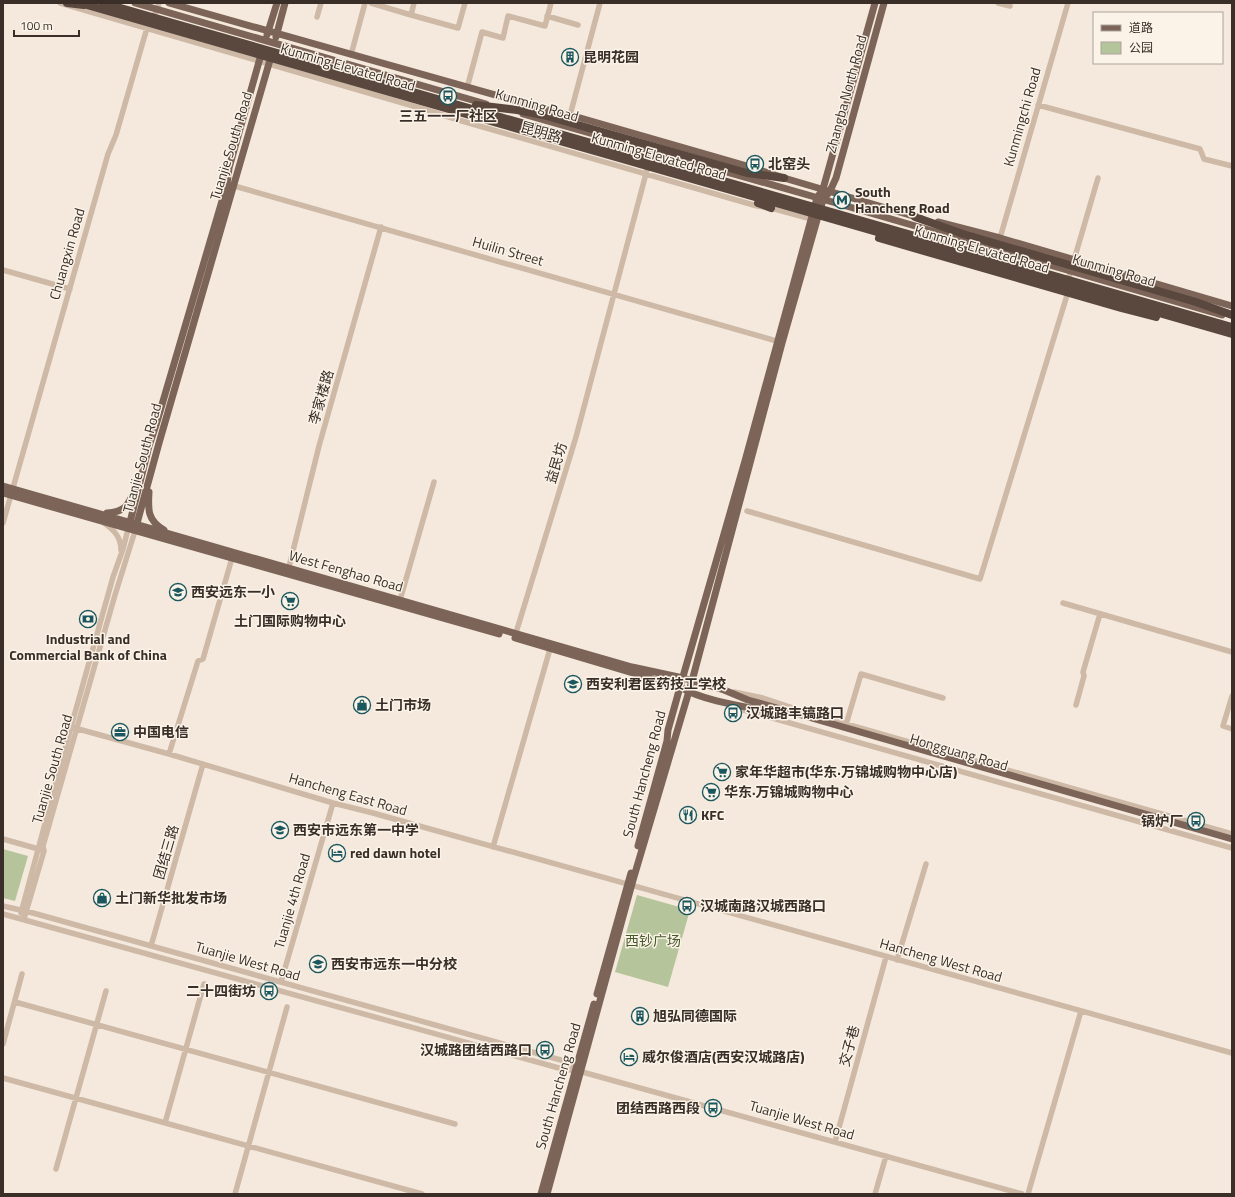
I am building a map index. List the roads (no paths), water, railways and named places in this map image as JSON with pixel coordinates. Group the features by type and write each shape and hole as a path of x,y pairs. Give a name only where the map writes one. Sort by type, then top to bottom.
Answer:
{"highway":[{"path":"67,3 92,7"},
{"name":"Kunming Elevated Road","path":"80,3 1232,334"},
{"name":"Kunming Elevated Road","path":"103,3 1232,327"},
{"path":"115,3 142,14"},
{"path":"450,102 517,110 537,114 747,173 784,178"},
{"path":"465,114 500,130 749,199 771,208"},
{"path":"915,216 963,234 1196,302 1232,317"},
{"path":"814,220 1127,310 1193,323"}],"main road":[{"name":"Kunming Road","path":"135,3 158,6 266,40 652,152 1232,317"},
{"name":"Kunming Road","path":"169,3 467,88 570,115 915,216 1000,238 1232,306"},
{"name":"Tuanjie South Road","path":"133,526 150,476 230,185 229,168 277,3"},
{"name":"Tuanjie South Road","path":"133,526 149,446 230,185 239,170 285,3"},
{"name":"Zhangba North Road","path":"820,199 874,3"},
{"name":"Zhangba North Road","path":"820,199 830,191 836,178 884,3"},
{"name":"South Hancheng Road","path":"630,885 682,678 820,199"},
{"name":"South Hancheng Road","path":"541,1194 578,1071 630,885 689,692 780,342"},
{"path":"94,511 114,513 124,508 131,500 143,473"},
{"path":"150,476 148,506 150,514 155,524 175,535"},
{"name":"West Fenghao Road","path":"3,486 12,492 94,519 175,535 288,571 515,636 632,667 682,678"},
{"name":"West Fenghao Road","path":"3,493 12,492 94,511 133,526 232,558 400,600 515,636 550,649 680,687"},
{"name":"Hongguang Road","path":"682,678 724,690 748,700 846,726 1232,839"},
{"name":"Hongguang Road","path":"680,687 689,692 721,702 781,714 1232,843"},
{"name":"South Hancheng Road","path":"547,1194 578,1071"}],"street":[{"name":"昆明路","path":"60,3 645,174 757,206 771,208 814,220"},
{"path":"317,17 321,3"},
{"path":"351,55 365,3"},
{"path":"372,3 458,28 465,3"},
{"path":"411,15 414,3"},
{"path":"467,88 482,32 502,38 508,16 545,26 551,3"},
{"path":"566,127 600,3"},
{"path":"998,3 1010,6"},
{"name":"Kunmingchi Road","path":"1000,238 1068,3"},
{"name":"Chuangxin Road","path":"3,523 106,161 116,135 147,28 158,6"},
{"path":"547,16 578,25"},
{"path":"1038,105 1200,149 1204,159 1232,166"},
{"name":"益民坊","path":"515,636 576,437 652,152"},
{"path":"1074,260 1098,178"},
{"name":"Huilin Street","path":"230,185 780,342"},
{"name":"李家楼路","path":"288,571 319,446 381,227"},
{"path":"3,270 70,289"},
{"path":"747,511 980,579 1068,292 1070,271"},
{"path":"400,600 434,482"},
{"path":"94,519 108,526 117,534 121,546 120,556"},
{"name":"Tuanjie South Road","path":"74,728 120,556 133,526"},
{"name":"Tuanjie South Road","path":"22,919 41,852 38,845 115,595 133,526"},
{"path":"169,754 198,661 203,659 232,558"},
{"path":"1063,603 1232,652"},
{"path":"1076,705 1084,676 1083,672 1100,614"},
{"path":"493,847 550,649"},
{"path":"943,698 861,674 846,726 1232,834"},
{"path":"1232,696 1223,726 1232,729"},
{"path":"721,702 742,710 1232,848"},
{"name":"Hancheng East Road","path":"74,728 169,754 333,803 643,889"},
{"name":"团结三路","path":"151,946 203,764"},
{"name":"Tuanjie 4th Road","path":"281,982 333,803"},
{"path":"3,839 41,852"},
{"path":"3,843 41,852"},
{"path":"898,960 926,864"},
{"name":"Hancheng West Road","path":"643,889 1232,1053"},
{"name":"Tuanjie West Road","path":"3,906 568,1062 578,1071"},
{"name":"Tuanjie West Road","path":"3,914 566,1070 578,1071 1022,1194"},
{"name":"交子巷","path":"835,1142 886,957"},
{"path":"3,1044 22,974"},
{"path":"165,1123 204,984"},
{"path":"56,1169 106,991"},
{"path":"15,1002 455,1124"},
{"path":"235,1194 287,1007"},
{"path":"1028,1194 1081,1011"},
{"path":"3,1078 422,1194"},
{"path":"875,1194 886,1156"}],"place":[{"name":"昆明花园","path":"570,57"},
{"name":"三五一一厂社区","path":"448,96"},
{"name":"北窑头","path":"755,164"},
{"name":"South Hancheng Road","path":"842,200"},
{"name":"西安远东一小","path":"178,592"},
{"name":"土门国际购物中心","path":"290,601"},
{"name":"Industrial and Commercial Bank of China","path":"88,619"},
{"name":"西安利君医药技工学校","path":"573,684"},
{"name":"土门市场","path":"362,705"},
{"name":"汉城路丰镐路口","path":"733,713"},
{"name":"中国电信","path":"120,732"},
{"name":"家年华超市(华东·万锦城购物中心店)","path":"722,772"},
{"name":"华东·万锦城购物中心","path":"711,792"},
{"name":"KFC","path":"688,815"},
{"name":"锅炉厂","path":"1196,821"},
{"name":"西安市远东第一中学","path":"280,830"},
{"name":"red dawn hotel","path":"337,853"},
{"name":"土门新华批发市场","path":"102,898"},
{"name":"汉城南路汉城西路口","path":"687,906"},
{"name":"西安市远东一中分校","path":"318,964"},
{"name":"二十四街坊","path":"269,991"},
{"name":"旭弘同德国际","path":"640,1016"},
{"name":"汉城路团结西路口","path":"545,1050"},
{"name":"威尔俊酒店(西安汉城路店)","path":"629,1057"},
{"name":"团结西路西段","path":"713,1108"}],"park label":[{"name":"西钞广场","path":"653,941"}]}
